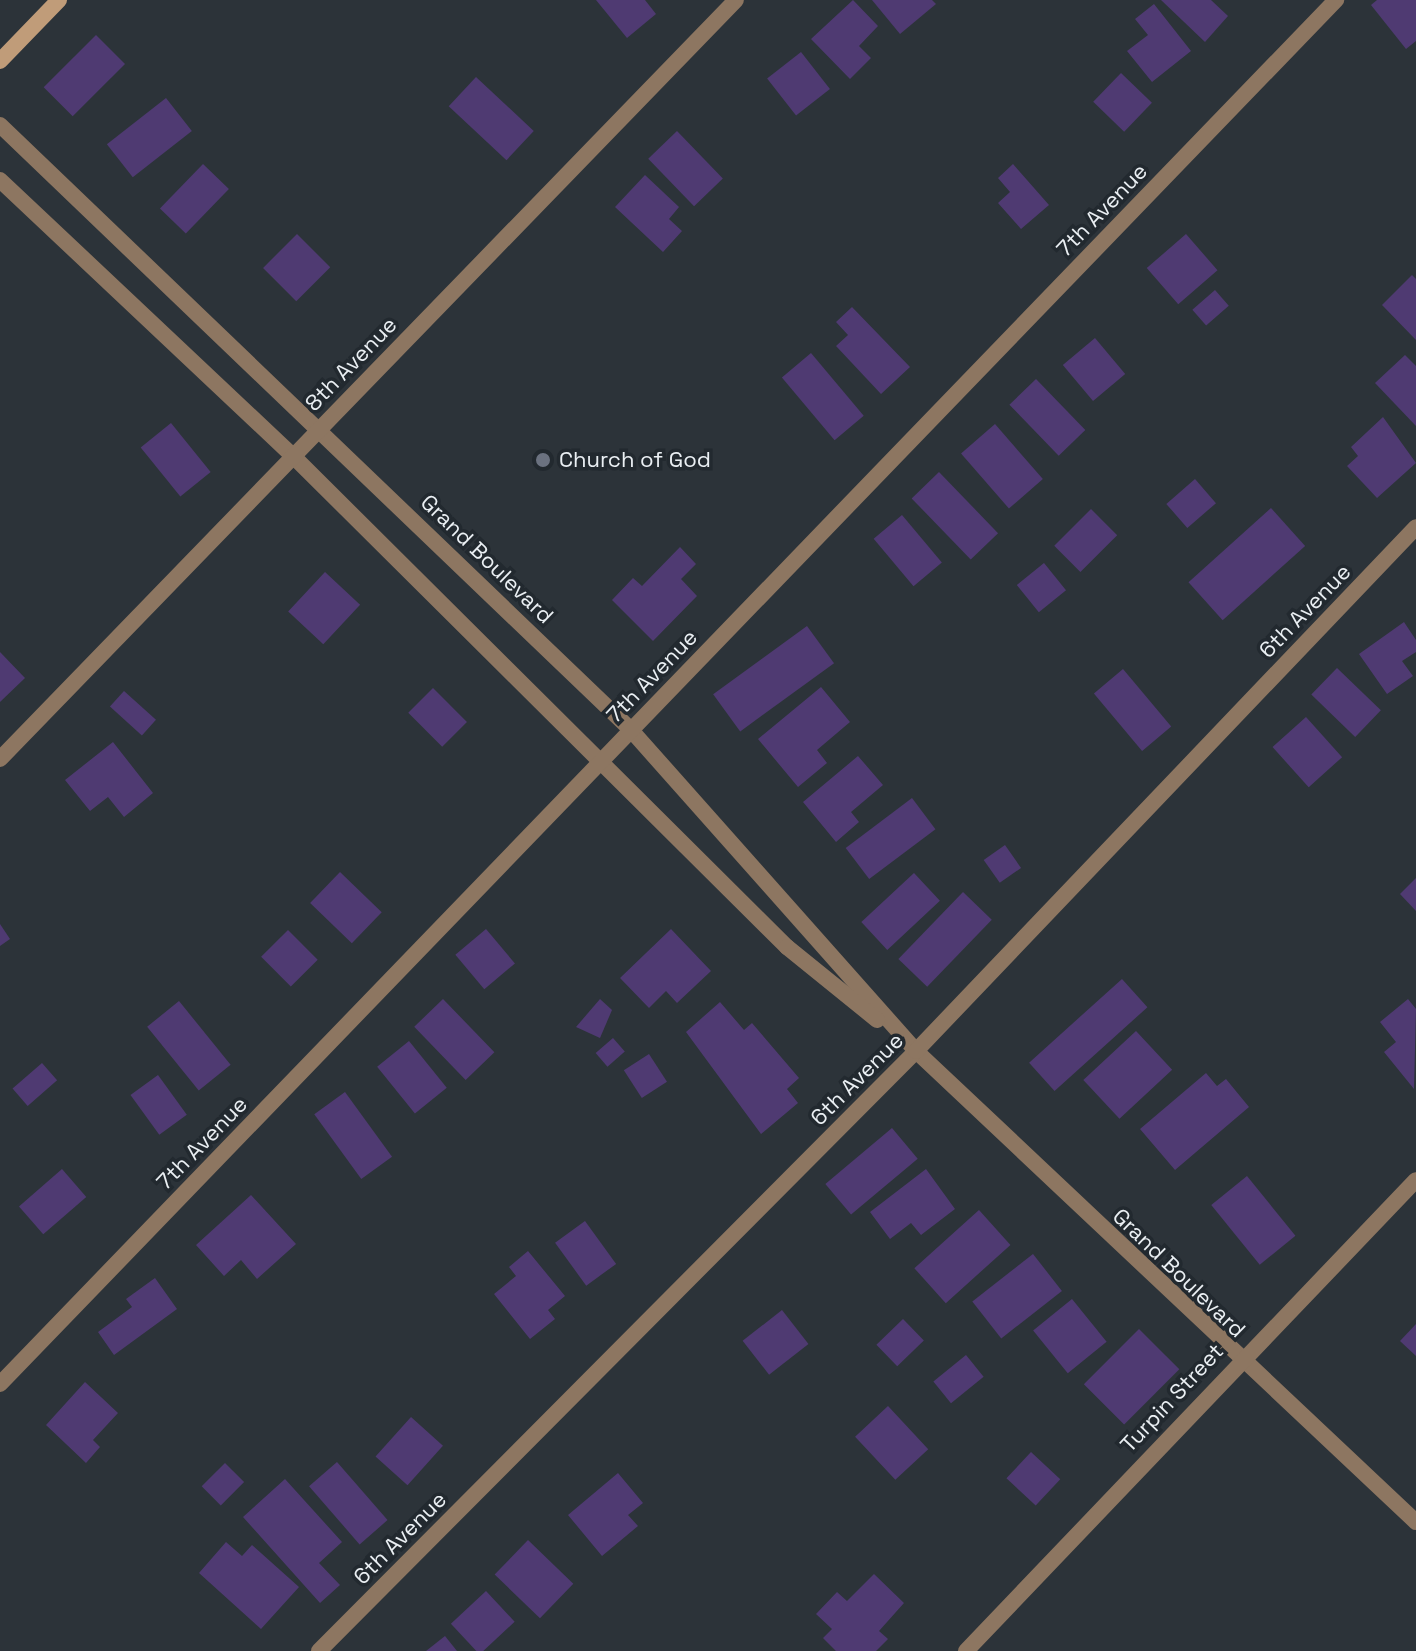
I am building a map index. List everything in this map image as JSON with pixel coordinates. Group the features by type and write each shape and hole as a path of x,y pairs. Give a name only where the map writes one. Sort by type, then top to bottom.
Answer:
{"street":[{"path":"0,61 59,0"},
{"name":"8th Avenue","path":"0,759 736,0"},
{"name":"7th Avenue","path":"0,1384 1336,0"},
{"name":"Grand Boulevard","path":"0,125 320,428 631,730 916,1051 1237,1359 1416,1522"},
{"name":"Grand Boulevard","path":"0,180 293,456 603,759 787,947 916,1051"},
{"name":"6th Avenue","path":"329,1647 916,1051 1416,527"},
{"name":"Turpin Street","path":"966,1651 1237,1359 1416,1180"}],"building":[{"path":"596,0 645,0 656,14 627,38"},
{"path":"853,0 878,26 859,46 871,58 850,79 811,39"},
{"path":"872,0 932,0 936,4 900,34"},
{"path":"1161,0 1211,0 1228,16 1205,42"},
{"path":"1377,0 1416,0 1416,41 1406,49 1371,5"},
{"path":"1154,4 1191,51 1152,82 1127,51 1148,35 1135,19"},
{"path":"96,35 125,64 73,116 44,87"},
{"path":"801,52 830,89 796,116 767,78"},
{"path":"1121,73 1152,103 1124,132 1093,102"},
{"path":"476,77 534,131 506,160 449,106"},
{"path":"166,98 192,131 133,177 107,144"},
{"path":"677,131 723,178 694,206 648,159"},
{"path":"203,164 229,189 186,234 160,209"},
{"path":"1013,164 1049,205 1021,229 998,203 1010,192 998,178"},
{"path":"645,175 679,207 669,219 682,231 663,252 615,207"},
{"path":"297,234 330,267 296,301 263,268"},
{"path":"1186,234 1217,270 1178,304 1147,268"},
{"path":"1412,275 1416,279 1416,340 1382,305"},
{"path":"1215,290 1229,306 1206,326 1192,310"},
{"path":"852,307 910,367 881,394 836,346 848,335 836,322"},
{"path":"1095,338 1125,374 1093,401 1063,365"},
{"path":"811,353 864,416 835,440 782,377"},
{"path":"1405,355 1416,366 1416,426 1375,383"},
{"path":"1036,379 1085,430 1059,456 1009,405"},
{"path":"1383,417 1416,463 1377,498 1347,466 1358,456 1351,447"},
{"path":"171,423 211,472 180,497 141,448"},
{"path":"995,424 1043,479 1009,509 961,454"},
{"path":"939,472 998,533 971,560 912,498"},
{"path":"1195,479 1216,503 1187,528 1166,504"},
{"path":"1271,508 1305,546 1223,620 1189,582"},
{"path":"1091,509 1117,535 1080,572 1054,546"},
{"path":"902,515 942,562 914,586 874,539"},
{"path":"680,547 696,564 681,579 697,596 653,641 612,600 633,578 642,586"},
{"path":"1044,563 1066,590 1039,612 1017,585"},
{"path":"325,572 360,605 323,644 288,611"},
{"path":"1404,622 1416,640 1416,652 1402,661 1413,676 1387,694 1359,654"},
{"path":"807,626 834,663 740,731 713,694"},
{"path":"0,652 25,678 0,702"},
{"path":"1337,668 1381,710 1355,737 1311,695"},
{"path":"1123,669 1171,726 1142,751 1094,693"},
{"path":"821,687 850,722 817,750 827,763 798,787 758,739"},
{"path":"433,688 467,722 442,747 408,713"},
{"path":"124,691 156,720 142,735 110,707"},
{"path":"1306,717 1342,757 1309,787 1273,747"},
{"path":"113,742 153,793 124,817 108,797 90,811 65,780"},
{"path":"858,756 883,785 851,812 859,822 836,842 803,802"},
{"path":"912,798 935,829 869,879 846,848"},
{"path":"1005,845 1021,868 1000,883 984,860"},
{"path":"340,872 382,912 352,943 310,903"},
{"path":"914,873 940,901 887,950 861,922"},
{"path":"1416,878 1416,911 1400,894"},
{"path":"963,892 992,920 927,987 898,959"},
{"path":"0,924 10,939 0,946"},
{"path":"486,929 515,963 484,989 455,955"},
{"path":"671,929 711,971 677,1003 666,991 649,1008 620,978"},
{"path":"288,930 318,960 291,987 261,957"},
{"path":"1122,979 1147,1007 1055,1091 1029,1063"},
{"path":"443,999 494,1052 466,1080 414,1027"},
{"path":"600,999 612,1010 600,1038 576,1027"},
{"path":"1408,999 1416,1009 1414,1089 1384,1052 1396,1042 1380,1022"},
{"path":"179,1001 231,1065 199,1091 147,1027"},
{"path":"720,1002 744,1030 752,1023 799,1078 787,1089 798,1103 761,1134 686,1032"},
{"path":"1136,1031 1172,1070 1119,1119 1083,1080"},
{"path":"613,1038 625,1052 607,1067 596,1053"},
{"path":"409,1041 447,1088 415,1113 377,1067"},
{"path":"649,1054 667,1082 642,1098 624,1070"},
{"path":"42,1063 57,1080 28,1106 13,1089"},
{"path":"1206,1073 1217,1086 1226,1079 1249,1107 1175,1170 1140,1129"},
{"path":"158,1075 187,1115 159,1135 130,1095"},
{"path":"345,1092 392,1157 361,1179 314,1114"},
{"path":"892,1128 918,1159 851,1215 825,1184"},
{"path":"62,1169 86,1197 43,1234 19,1206"},
{"path":"926,1169 955,1209 921,1235 911,1223 890,1239 870,1212"},
{"path":"1247,1176 1295,1236 1260,1265 1211,1205"},
{"path":"251,1195 296,1244 257,1279 241,1260 224,1276 196,1245"},
{"path":"979,1210 1010,1245 946,1303 914,1268"},
{"path":"585,1221 616,1264 586,1286 555,1243"},
{"path":"528,1251 565,1296 548,1310 555,1319 530,1339 494,1294 516,1276 509,1267"},
{"path":"1033,1254 1062,1291 1001,1338 972,1301"},
{"path":"155,1278 177,1309 114,1355 98,1332 132,1307 126,1299"},
{"path":"1072,1299 1107,1342 1068,1373 1033,1330"},
{"path":"782,1310 808,1344 769,1375 743,1341"},
{"path":"903,1319 924,1341 897,1366 876,1345"},
{"path":"1416,1324 1416,1356 1400,1341"},
{"path":"1139,1329 1179,1369 1124,1424 1084,1384"},
{"path":"966,1355 984,1377 951,1403 933,1381"},
{"path":"85,1382 118,1413 93,1440 100,1447 86,1463 46,1425"},
{"path":"888,1406 928,1449 895,1480 855,1437"},
{"path":"411,1417 443,1446 407,1485 376,1456"},
{"path":"1031,1452 1060,1479 1036,1506 1006,1478"},
{"path":"337,1462 388,1520 360,1544 309,1486"},
{"path":"225,1463 244,1482 221,1505 202,1486"},
{"path":"618,1473 643,1503 628,1515 638,1526 602,1556 568,1515"},
{"path":"285,1479 342,1542 319,1563 340,1585 320,1603 243,1517"},
{"path":"528,1540 573,1584 540,1618 495,1575"},
{"path":"226,1542 242,1556 252,1545 299,1587 261,1629 199,1573"},
{"path":"874,1574 904,1603 879,1631 888,1639 876,1651 836,1651 823,1638 832,1629 816,1614 837,1592 847,1601"},
{"path":"486,1591 515,1622 483,1651 476,1651 451,1624"},
{"path":"445,1636 457,1651 426,1651"}],"place":[{"name":"Church of God","path":"543,460"}]}
